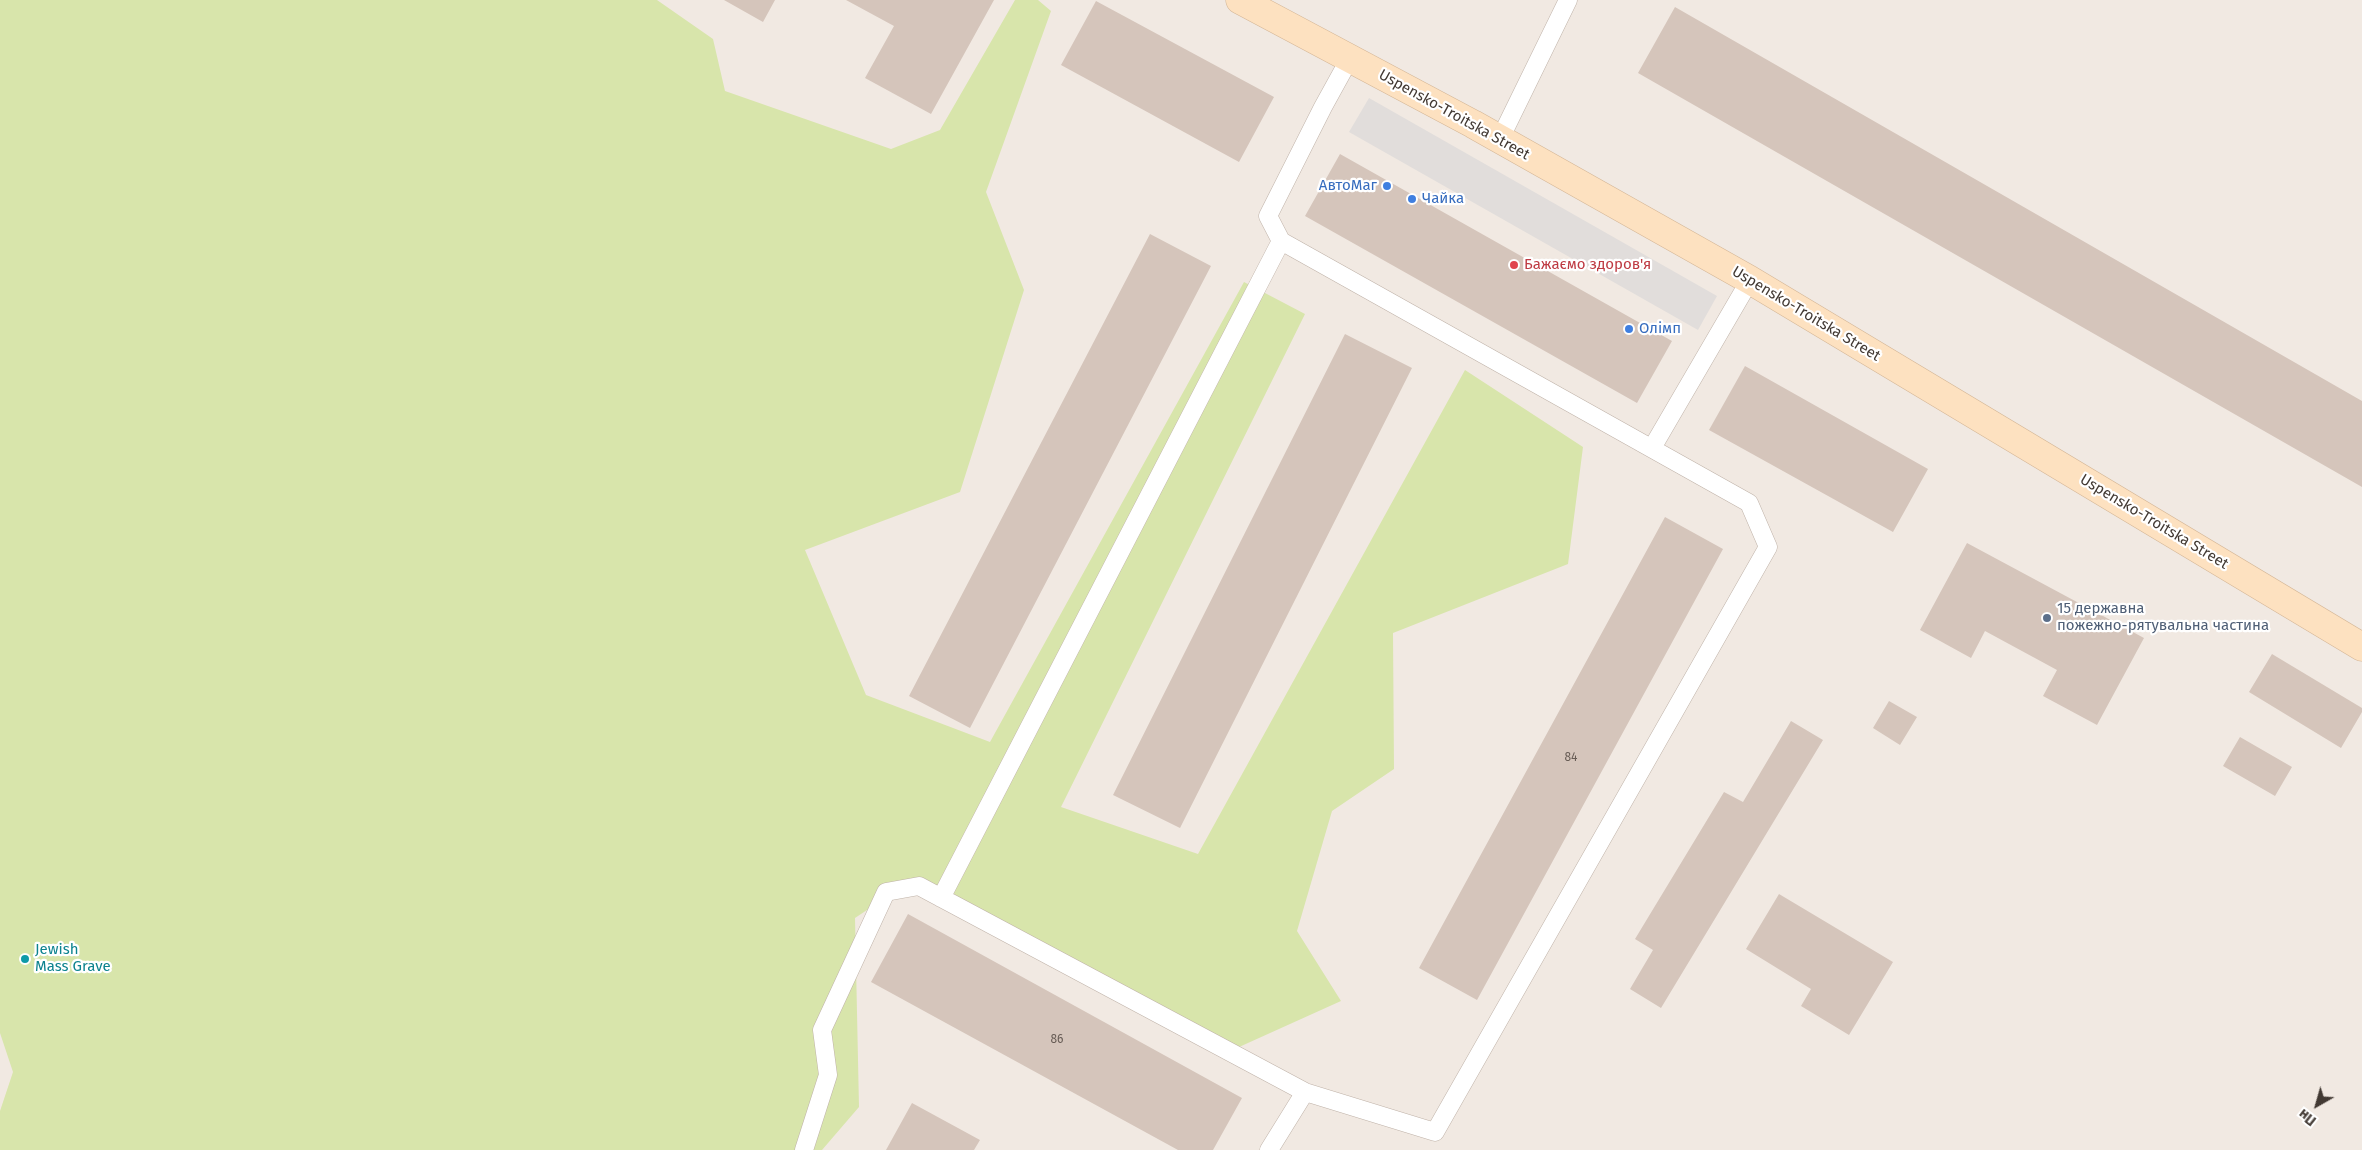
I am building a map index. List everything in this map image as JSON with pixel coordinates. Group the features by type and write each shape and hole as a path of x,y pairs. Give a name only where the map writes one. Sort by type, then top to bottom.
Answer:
{"main road":[{"name":"Uspensko-Troitska Street","path":"1240,0 1500,139 1750,280 2362,647"}],"lane":[{"path":"1500,139 1568,0"},
{"path":"804,1150 828,1075 822,1030 886,892 919,886 1305,1092 1435,1132 1768,547 1749,503 1281,241 1268,216 1350,58"},
{"path":"941,898 1281,241"},
{"path":"1652,448 1750,280"},
{"path":"1269,1150 1305,1092"}],"green space":[{"path":"0,0 657,0 713,39 725,91 891,149 940,130 1015,0 1038,0 1051,11 986,192 1024,290 960,492 805,550 866,695 990,742 1244,282 1305,314 1061,807 1198,854 1465,370 1583,447 1568,564 1393,633 1394,769 1332,811 1297,931 1341,1001 1228,1052 906,884 855,918 859,1107 822,1150 0,1150 0,1111 13,1072 0,1033"}],"shaded area":[{"path":"1369,98 1717,296 1698,330 1349,132"}],"building":[{"path":"724,0 775,0 763,22"},
{"path":"846,0 994,0 931,114 865,78 894,26"},
{"path":"1096,1 1274,97 1239,162 1061,65"},
{"path":"1675,7 2362,401 2362,487 1638,73"},
{"path":"1340,154 1672,341 1637,403 1305,216"},
{"path":"1150,234 1211,266 970,728 909,696"},
{"path":"1345,334 1412,368 1180,828 1113,795"},
{"path":"1745,366 1928,469 1893,532 1709,430"},
{"path":"1665,517 1723,549 1477,1000 1419,968"},
{"path":"1967,543 2144,638 2097,725 2043,696 2057,670 1985,631 1971,658 1920,630"},
{"path":"2272,654 2362,708 2362,712 2341,748 2249,692"},
{"path":"1889,701 1917,717 1900,745 1873,728"},
{"path":"1791,721 1823,740 1661,1008 1630,989 1653,950 1635,939 1724,792 1743,802"},
{"path":"2240,737 2292,767 2275,796 2223,766"},
{"path":"1779,894 1893,962 1849,1035 1801,1006 1811,989 1746,949"},
{"path":"908,914 1242,1098 1213,1150 1178,1150 871,982"},
{"path":"912,1103 980,1140 974,1150 886,1150"}],"place":[{"name":"АвтоМаг","path":"1387,186"},
{"name":"Чайка","path":"1412,199"},
{"name":"Бажаємо здоров'я","path":"1514,265"},
{"name":"Олімп","path":"1629,329"},
{"name":"15 державна пожежно-рятувальна частина","path":"2047,618"},
{"name":"Jewish Mass Grave","path":"25,959"}]}
